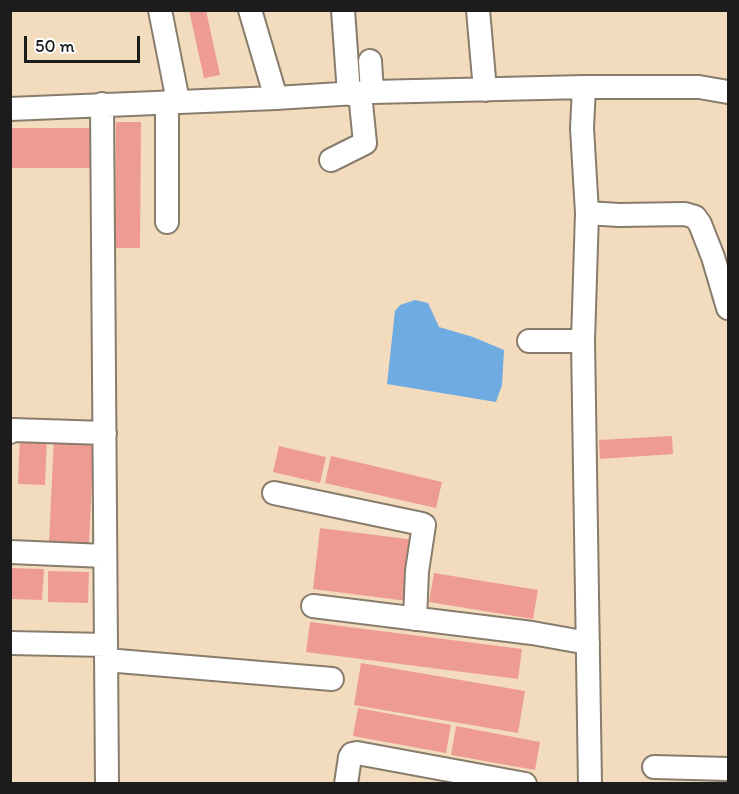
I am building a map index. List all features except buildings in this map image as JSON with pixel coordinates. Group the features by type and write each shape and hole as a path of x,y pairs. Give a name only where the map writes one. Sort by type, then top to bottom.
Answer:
{"street":[{"path":"160,10 173,102 168,222"},
{"path":"250,10 276,98"},
{"path":"331,160 365,143 360,93 343,10"},
{"path":"478,10 484,90"},
{"path":"360,93 370,61"},
{"path":"584,87 582,128 587,213 583,341 590,783"},
{"path":"10,109 360,93 584,87 699,87 729,92"},
{"path":"102,105 107,783"},
{"path":"587,213 685,214 695,217 700,224 727,297"},
{"path":"529,341 583,341"},
{"path":"10,432 13,430 105,433"},
{"path":"274,493 424,525 417,571 415,619"},
{"path":"10,552 105,556"},
{"path":"313,606 532,633 588,643"},
{"path":"10,643 332,679"},
{"path":"346,783 350,758 352,754 357,753 525,783"},
{"path":"654,767 729,769"}],"water":[{"path":"415,300 428,303 439,327 473,337 504,350 502,385 496,402 387,384 395,311 400,305"}]}
